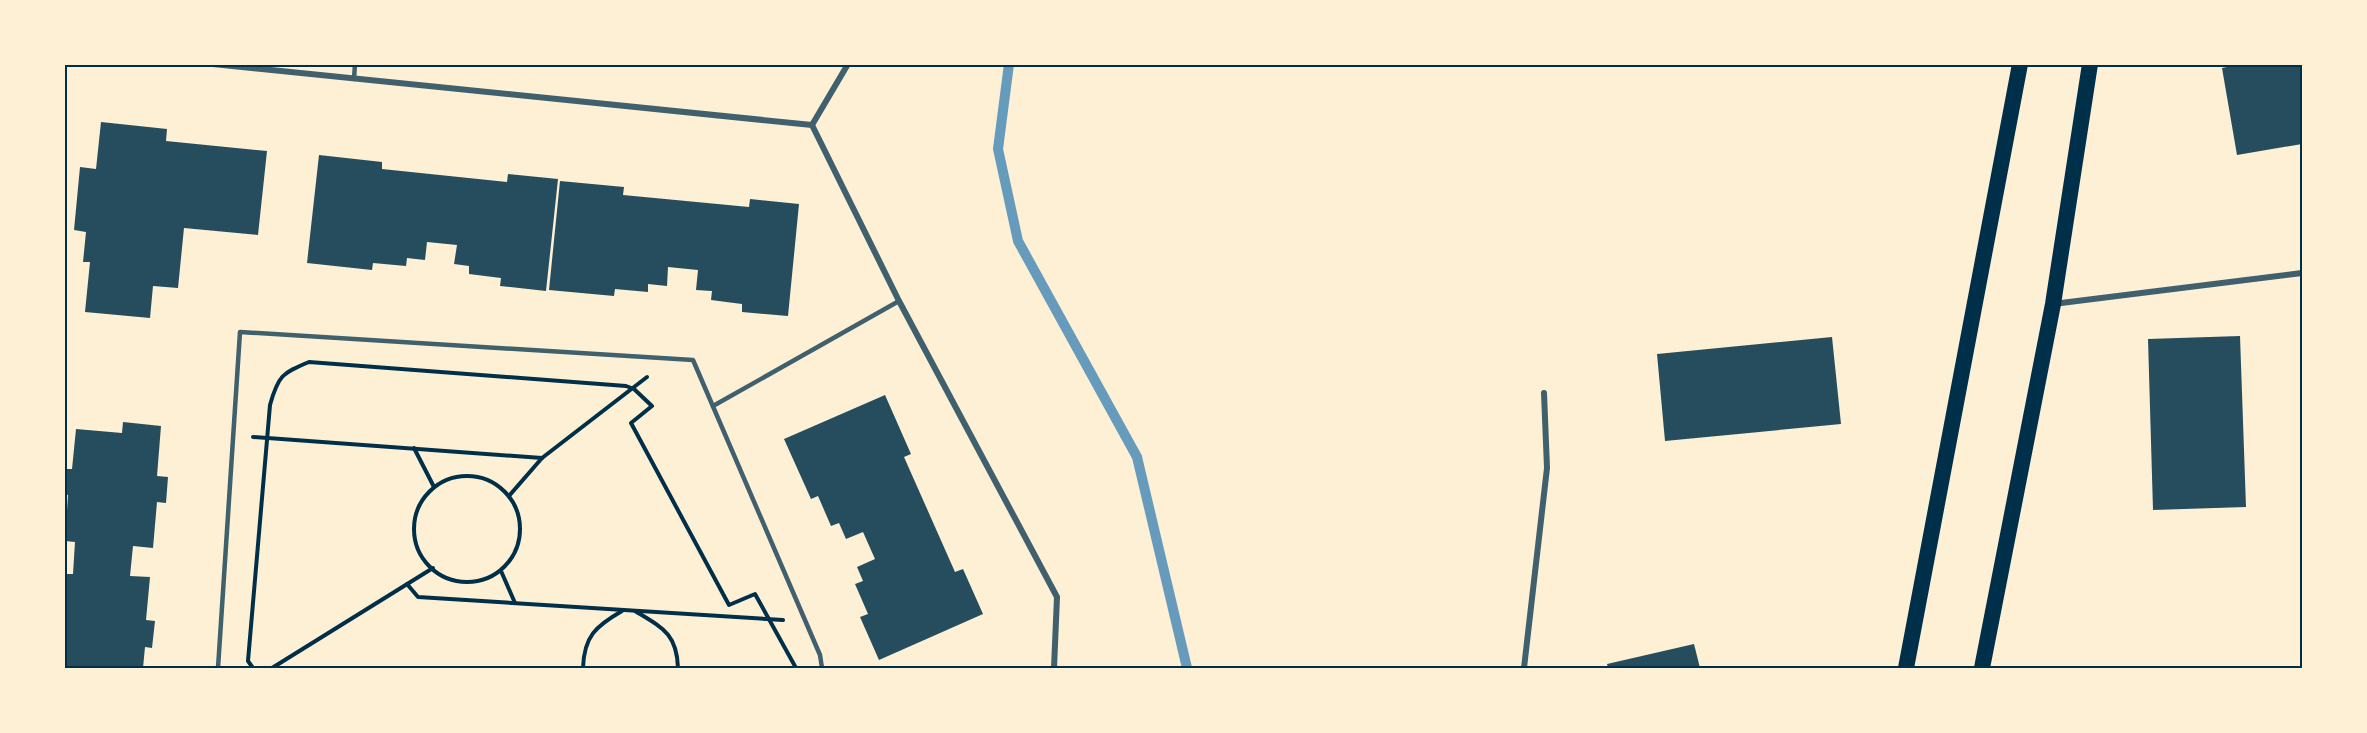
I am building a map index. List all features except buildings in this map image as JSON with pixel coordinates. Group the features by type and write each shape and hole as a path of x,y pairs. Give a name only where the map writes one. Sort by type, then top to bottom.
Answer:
{"highway":[{"path":"1906,669 2020,64"},
{"path":"1982,669 2053,304 2090,64"}],"street":[{"path":"213,64 812,125"},
{"path":"812,125 848,64"},
{"path":"812,125 899,302 1057,597 1054,669"},
{"path":"2053,304 2302,273"},
{"path":"1524,669 1547,468 1544,393"}],"lane":[{"path":"354,79 355,64"},
{"path":"712,406 899,302"},
{"path":"218,669 240,332 693,360 820,655 822,669"}],"path":[{"path":"509,496 542,458 634,389 669,359"},
{"path":"253,669 248,661 266,439 274,387 283,373 309,362 626,386 634,389 651,406 631,423 729,605 755,594 796,669"},
{"path":"234,436 542,458"},
{"path":"414,448 434,487"},
{"path":"473,476 493,482 509,496 519,514 521,534 514,554 501,571 482,580 461,582 441,576 425,562 416,543 414,523 420,503 434,487 453,477 473,476"},
{"path":"272,669 433,568"},
{"path":"501,571 515,603"},
{"path":"407,584 417,597 806,622"},
{"path":"583,669 583,653 590,637 599,624 622,610"},
{"path":"635,611 664,630 677,647 678,669"}],"waterway":[{"path":"1009,64 998,149 1018,241 1137,457 1187,668"}]}
